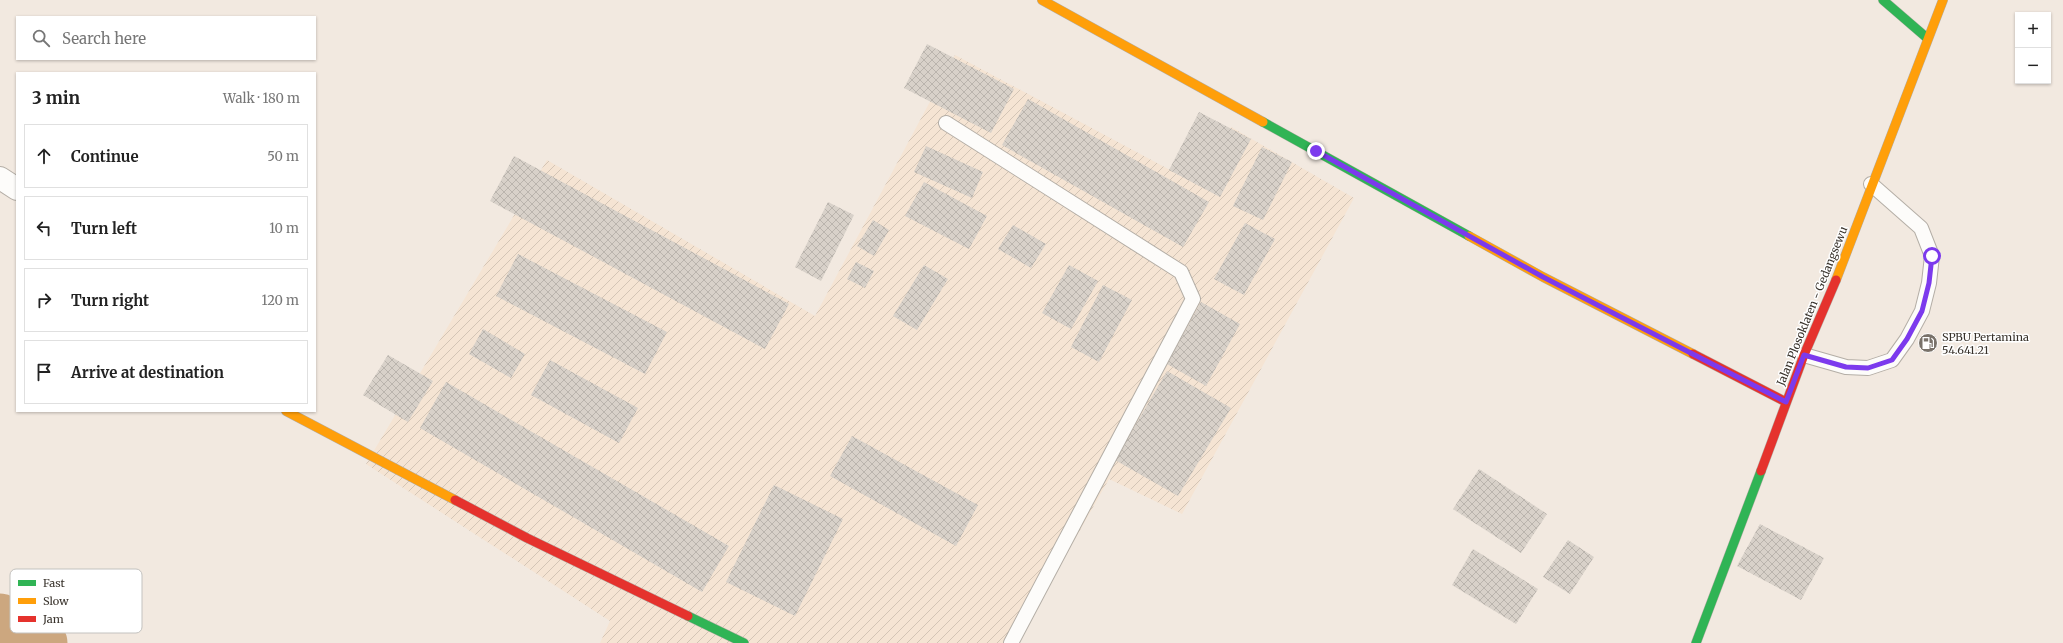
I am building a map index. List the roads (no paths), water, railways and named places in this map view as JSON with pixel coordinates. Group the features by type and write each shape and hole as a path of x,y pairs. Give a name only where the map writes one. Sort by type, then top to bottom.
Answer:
{"street":[{"path":"1042,0 1543,277 1786,402"},
{"path":"1883,0 1926,38"},
{"name":"Jalan Plosoklaten - Gedangsewu","path":"1696,643 1804,355 1851,244 1926,38 1943,0"},
{"path":"0,178 16,188"},
{"path":"288,412 527,538 744,643"}],"lane":[{"path":"946,122 1181,272 1192,299 1011,643"},
{"path":"1804,355 1846,367 1868,368 1892,360 1907,339 1922,311 1929,283 1932,256 1921,228 1872,184"}],"waterway":[{"path":"0,620 10,626"},
{"path":"23,633 41,643"}],"place":[{"name":"SPBU Pertamina 54.641.21","path":"1928,343"}]}
